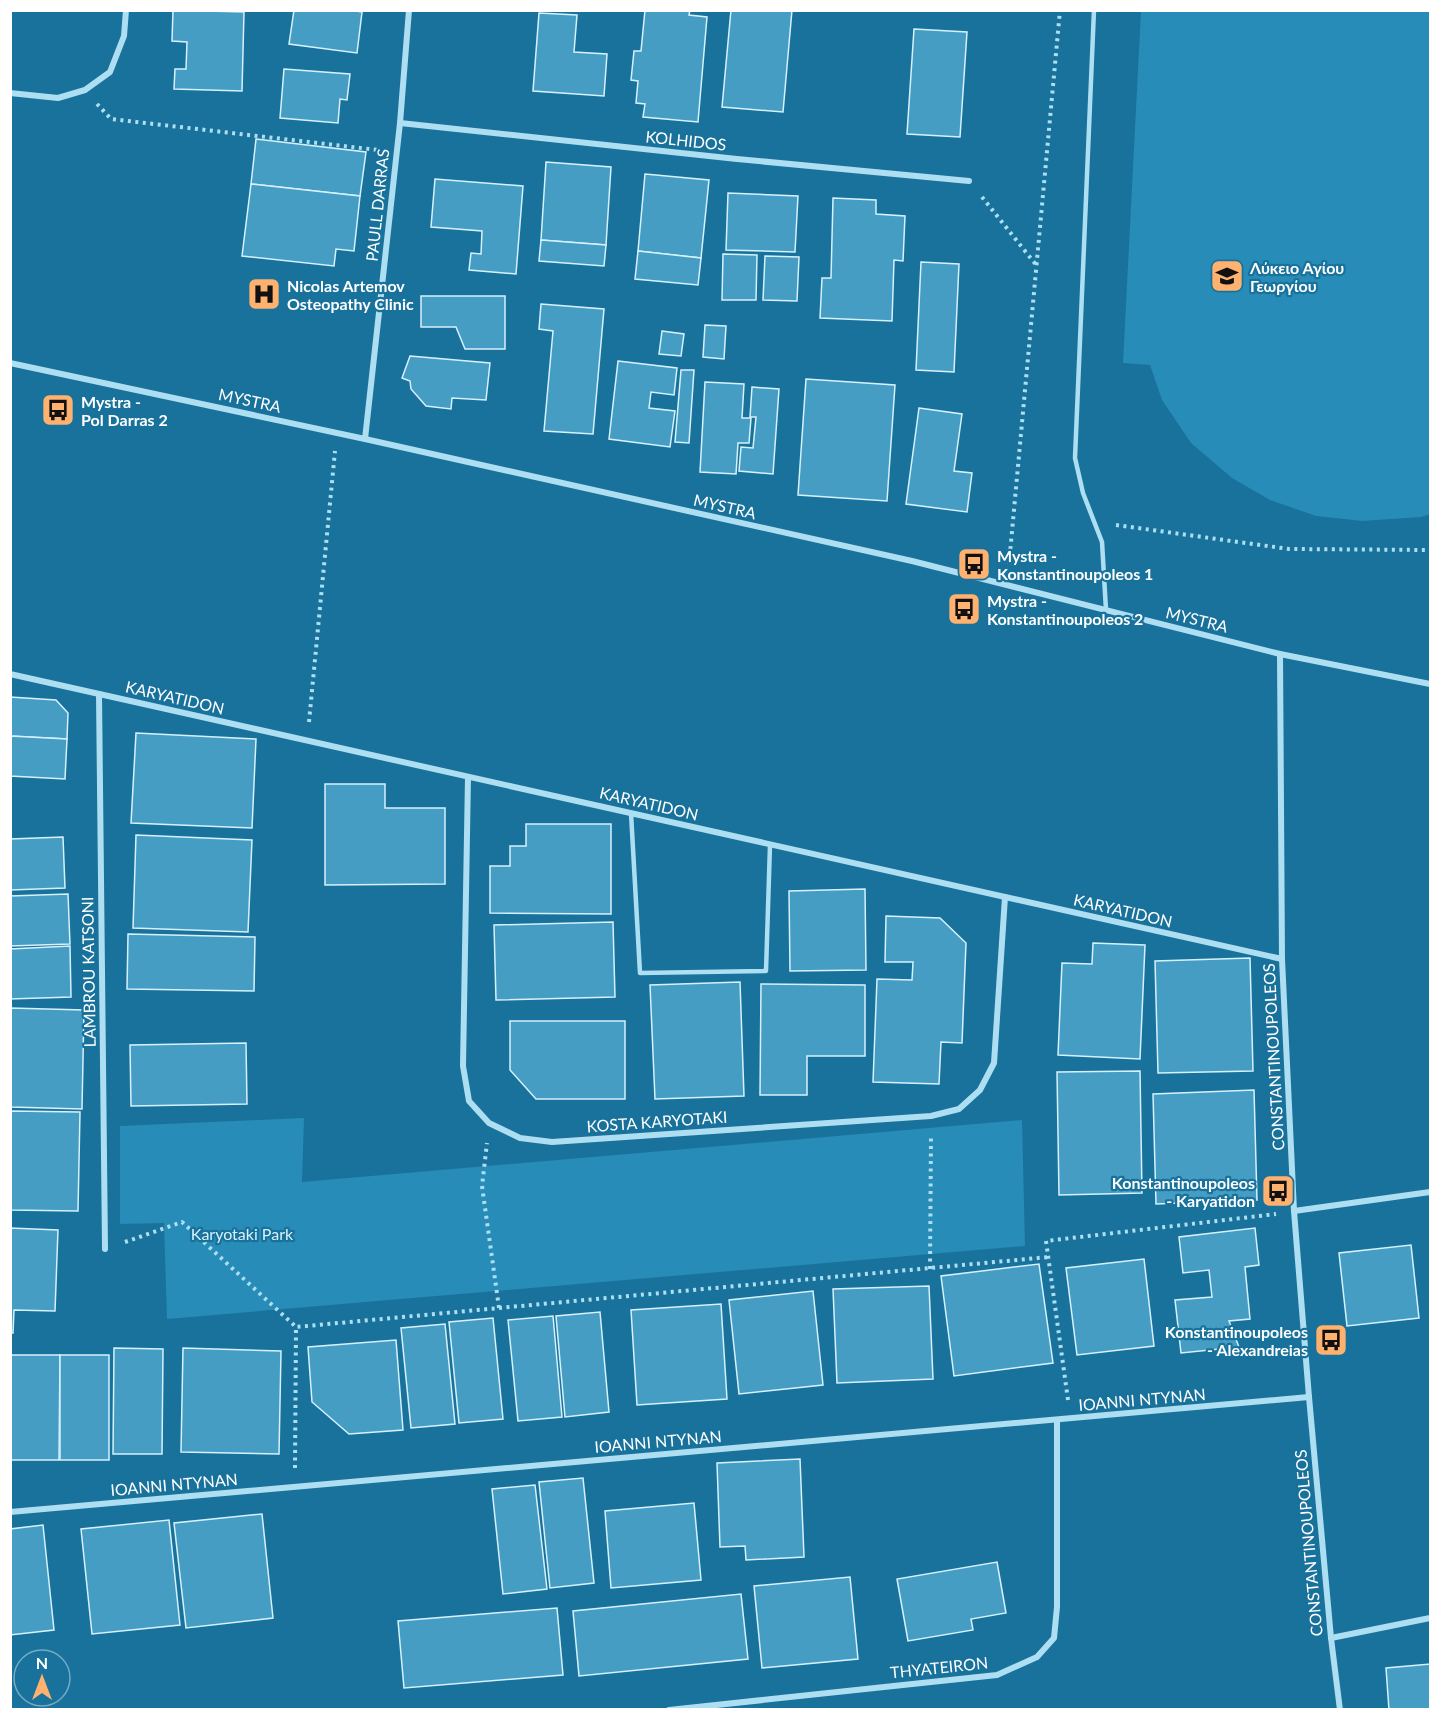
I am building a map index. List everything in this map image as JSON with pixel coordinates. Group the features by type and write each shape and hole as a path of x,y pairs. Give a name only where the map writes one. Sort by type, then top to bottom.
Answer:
{"street":[{"path":"10,93 58,98 85,90 110,72 124,36 126,10"},
{"name":"PAULL DARRAS","path":"365,439 400,123 409,10"},
{"name":"KOLHIDOS","path":"400,123 969,181"},
{"name":"MYSTRA","path":"10,363 365,439 912,561 1280,654 1431,684"},
{"name":"CONSTANTINOUPOLEOS","path":"1280,654 1282,959 1294,1211 1331,1638 1340,1710"},
{"name":"KARYATIDON","path":"10,674 1282,959"},
{"name":"LAMBROU KATSONI","path":"99,694 105,1249"},
{"name":"KOSTA KARYOTAKI","path":"468,777 463,1066 469,1101 489,1123 520,1138 552,1142 931,1116 959,1109 980,1090 994,1063 1005,897"},
{"path":"1294,1211 1431,1192"},
{"name":"IOANNI NTYNAN","path":"10,1512 1309,1397"},
{"name":"THYATEIRON","path":"669,1710 997,1675 1037,1657 1054,1638 1057,1607 1057,1420"},
{"path":"1331,1638 1431,1618"}],"lane":[{"path":"1094,10 1075,458 1083,493 1102,542 1106,610"},
{"path":"631,813 640,973 766,971 770,845"}],"path":[{"path":"1009,564 1060,10"},
{"path":"85,90 111,119 397,152"},
{"path":"969,181 1037,267"},
{"path":"307,741 337,433"},
{"path":"1094,522 1289,549 1431,550"},
{"path":"930,1269 931,1116"},
{"path":"489,1123 482,1186 499,1308"},
{"path":"1071,1419 1046,1241 1294,1211"},
{"path":"105,1249 182,1222 296,1327 295,1487"},
{"path":"296,1327 1048,1257"}],"green space":[{"path":"1141,11 1430,11 1430,514 1421,517 1362,521 1316,516 1270,500 1232,478 1191,443 1162,400 1150,365 1123,363"},
{"name":"Karyotaki Park","path":"304,1118 302,1182 1022,1120 1025,1246 167,1319 164,1223 120,1224 120,1126"}],"building":[{"path":"173,10 244,12 242,91 174,89 175,69 186,69 187,42 172,41"},
{"path":"294,10 362,12 357,53 289,44"},
{"path":"645,10 690,10 689,15 707,17 698,122 643,117 645,104 636,103 638,81 631,80 634,51 641,51"},
{"path":"731,10 792,10 783,112 722,107"},
{"path":"539,13 577,15 574,52 607,54 604,96 533,91"},
{"path":"914,29 967,32 960,137 907,134"},
{"path":"284,69 350,74 347,100 340,99 338,123 280,118"},
{"path":"256,139 366,152 360,196 251,184"},
{"path":"546,162 611,167 606,245 541,240"},
{"path":"645,174 709,180 701,258 638,251"},
{"path":"435,179 523,186 516,274 469,270 471,253 481,254 482,231 431,227"},
{"path":"251,184 360,196 354,251 336,249 334,266 242,256"},
{"path":"728,193 798,196 795,252 726,250"},
{"path":"833,198 876,200 876,214 905,216 903,261 894,260 892,321 820,318 822,278 831,278"},
{"path":"541,240 606,245 604,266 539,261"},
{"path":"638,251 701,258 698,285 635,279"},
{"path":"723,254 757,255 756,300 722,300"},
{"path":"765,256 799,257 797,301 763,300"},
{"path":"921,262 959,264 954,372 916,370"},
{"path":"421,296 505,296 505,349 465,349 456,327 421,327"},
{"path":"541,304 604,309 593,434 544,431 553,331 539,329"},
{"path":"705,325 726,326 724,359 703,357"},
{"path":"662,331 684,334 681,356 659,354"},
{"path":"410,356 490,363 486,400 452,398 451,409 426,406 411,389 410,381 402,378"},
{"path":"618,361 677,368 674,395 651,392 649,408 675,411 670,447 609,439"},
{"path":"681,370 694,370 689,443 675,442"},
{"path":"806,379 895,385 887,501 798,495"},
{"path":"705,382 744,384 742,418 751,418 749,443 738,443 736,474 700,472"},
{"path":"752,387 779,389 773,474 739,471 741,447 753,448 756,417 750,417"},
{"path":"919,408 962,414 954,471 972,473 967,512 906,504"},
{"path":"10,697 56,700 68,713 67,739 10,736"},
{"path":"136,733 256,739 252,828 131,823"},
{"path":"10,736 67,739 65,779 10,776"},
{"path":"325,784 385,784 385,808 445,808 445,884 325,885"},
{"path":"526,824 611,824 611,914 490,913 490,866 510,866 510,846 526,846"},
{"path":"136,835 252,840 248,932 133,928"},
{"path":"63,837 65,888 10,890 10,839"},
{"path":"865,889 866,970 790,971 789,891"},
{"path":"68,894 70,944 10,946 10,896"},
{"path":"886,916 940,918 966,943 962,1043 941,1042 939,1084 873,1082 877,979 912,980 913,962 885,962"},
{"path":"613,922 615,997 496,1000 494,925"},
{"path":"128,934 255,937 254,991 127,989"},
{"path":"1093,943 1145,945 1140,1059 1058,1055 1062,963 1092,964"},
{"path":"70,946 71,997 10,999 10,949"},
{"path":"1250,958 1253,1071 1158,1073 1155,961"},
{"path":"740,982 744,1096 655,1099 650,985"},
{"path":"761,984 865,985 865,1056 807,1056 807,1095 760,1095"},
{"path":"10,1008 84,1010 82,1109 10,1107"},
{"path":"510,1021 625,1021 625,1099 536,1099 510,1070"},
{"path":"246,1043 247,1104 131,1106 130,1045"},
{"path":"1140,1071 1142,1193 1059,1195 1057,1072"},
{"path":"1254,1090 1257,1200 1156,1204 1153,1094"},
{"path":"10,1111 80,1112 78,1211 10,1210"},
{"path":"10,1228 58,1230 55,1311 14,1310 13,1333 10,1333"},
{"path":"1255,1228 1259,1265 1245,1267 1250,1319 1229,1321 1239,1347 1181,1353 1175,1300 1212,1297 1209,1270 1183,1273 1179,1237"},
{"path":"1411,1245 1419,1318 1347,1326 1339,1253"},
{"path":"1144,1259 1154,1346 1077,1355 1066,1268"},
{"path":"1039,1264 1053,1363 954,1376 941,1276"},
{"path":"929,1286 933,1379 837,1383 833,1289"},
{"path":"813,1291 823,1385 739,1394 729,1300"},
{"path":"721,1304 727,1399 637,1405 631,1310"},
{"path":"600,1312 609,1412 565,1417 556,1316"},
{"path":"553,1316 562,1417 518,1421 508,1320"},
{"path":"493,1318 503,1419 459,1423 449,1322"},
{"path":"445,1324 455,1424 411,1428 401,1328"},
{"path":"396,1340 403,1430 349,1434 312,1402 308,1347"},
{"path":"114,1348 163,1349 162,1454 113,1454"},
{"path":"183,1348 281,1351 279,1454 181,1452"},
{"path":"11,1355 60,1355 59,1460 10,1460"},
{"path":"60,1355 109,1355 109,1460 60,1460"},
{"path":"800,1459 804,1557 746,1560 745,1546 720,1547 717,1463"},
{"path":"583,1478 594,1583 550,1588 539,1482"},
{"path":"535,1485 547,1589 503,1594 492,1489"},
{"path":"694,1503 701,1580 611,1588 605,1511"},
{"path":"262,1514 273,1618 186,1628 174,1523"},
{"path":"169,1520 180,1625 92,1634 81,1529"},
{"path":"43,1525 54,1630 10,1635 10,1529"},
{"path":"997,1562 1006,1613 971,1619 973,1630 908,1641 897,1579"},
{"path":"850,1577 858,1659 762,1668 754,1586"},
{"path":"741,1594 748,1659 579,1676 573,1611"},
{"path":"557,1608 563,1675 404,1688 398,1621"},
{"path":"1430,1664 1430,1710 1389,1710 1386,1668"}],"place":[{"name":"Λύκειο Αγίου Γεωργίου","path":"1227,276"},
{"name":"Nicolas Artemov Osteopathy Clinic","path":"264,294"},
{"name":"Mystra - Pol Darras 2","path":"58,410"},
{"name":"Mystra - Konstantinoupoleos 1","path":"974,564"},
{"name":"Mystra - Konstantinoupoleos 2","path":"964,609"},
{"name":"Konstantinoupoleos - Karyatidon","path":"1278,1191"},
{"name":"Konstantinoupoleos - Alexandreias","path":"1331,1340"}]}
